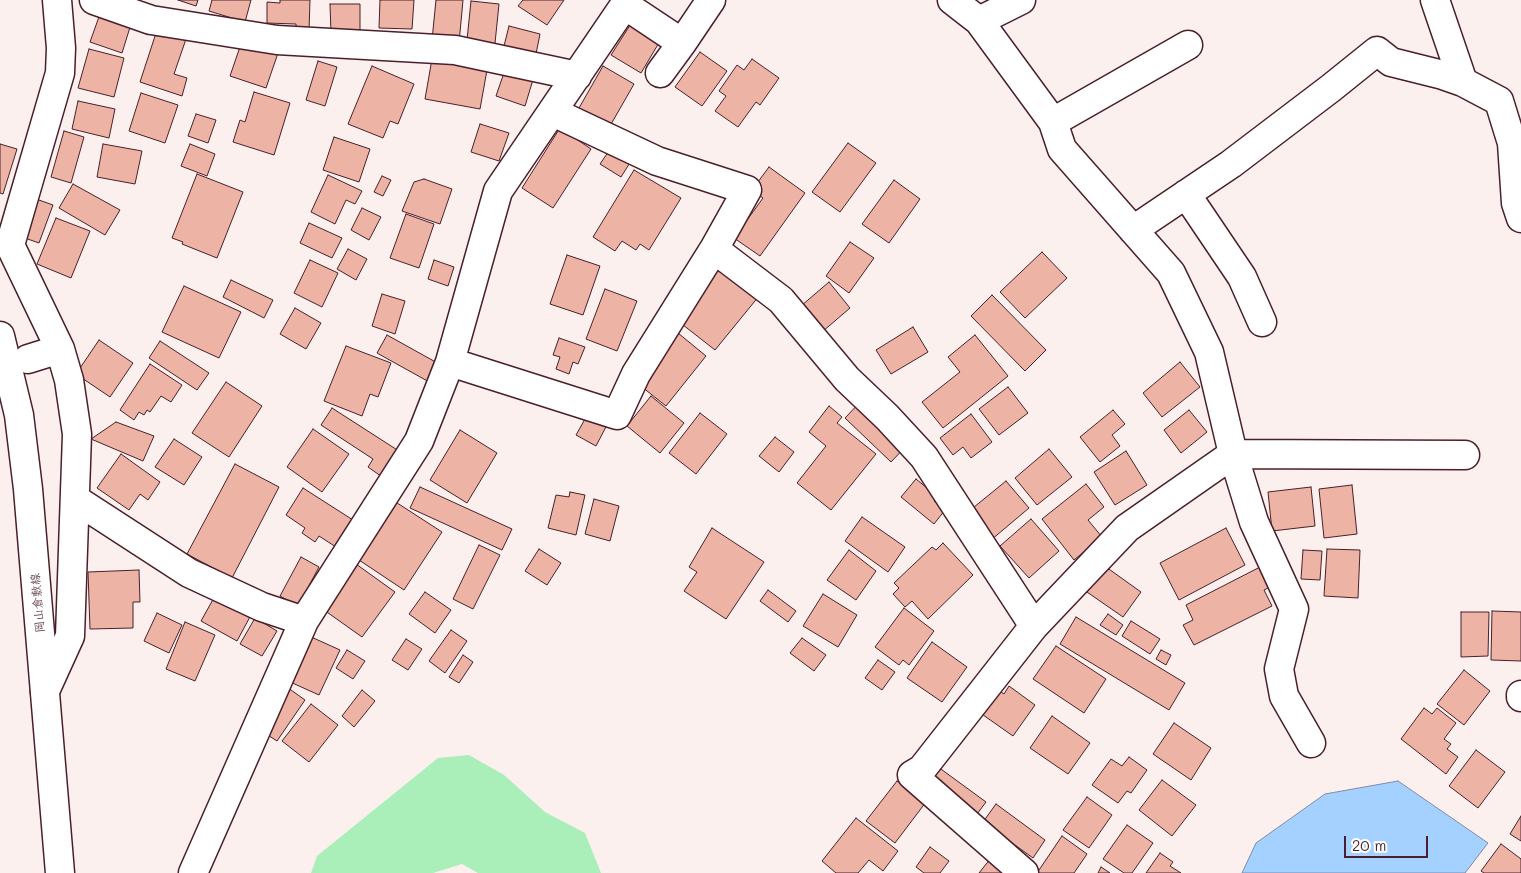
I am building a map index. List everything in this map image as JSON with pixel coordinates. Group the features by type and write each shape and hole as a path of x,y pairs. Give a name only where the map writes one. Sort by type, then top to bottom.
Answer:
{"street":[{"path":"45,690 70,636 78,434 69,380 60,349 10,245 60,73 61,48 57,0"},
{"path":"94,0 152,20 268,38 455,50 577,76"},
{"path":"660,72 711,0"},
{"path":"952,0 979,21 1053,122 1062,149 1171,273 1209,352 1233,454 1254,522 1294,609 1279,669 1284,696 1311,743"},
{"path":"979,21 1021,0"},
{"path":"1435,0 1463,82"},
{"path":"192,873 304,621 419,441 450,362 498,191 626,3 682,43"},
{"path":"1053,122 1188,45"},
{"path":"1133,230 1246,152 1377,51 1391,62 1442,74 1463,82 1499,101 1512,144 1516,203 1521,218"},
{"path":"450,362 617,414 636,374 714,249 747,190 657,161 553,112"},
{"path":"1186,194 1242,277 1262,322"},
{"path":"714,249 781,300 847,379 887,417 924,457 1034,626"},
{"name":"岡山倉敷線","path":"0,336 19,415 27,480 60,873"},
{"path":"28,359 60,349"},
{"path":"1024,873 912,775 922,769 1034,626 1127,528 1233,454 1465,455"},
{"path":"75,499 189,573 262,607 304,621"}],"green space":[{"path":"469,755 504,775 545,812 585,833 601,873 478,873 462,864 433,873 311,873 317,856 438,758"}],"water":[{"path":"1398,781 1488,843 1465,873 1242,873 1256,843 1325,794"}],"building":[{"path":"178,0 198,0 196,6"},
{"path":"212,0 251,0 245,22 209,11"},
{"path":"280,0 310,0 309,31 296,31 296,24 267,23 267,2 280,3"},
{"path":"380,0 414,0 412,29 379,28"},
{"path":"436,0 463,0 459,43 432,40"},
{"path":"523,0 564,0 547,25 518,6"},
{"path":"471,1 499,4 494,53 466,50"},
{"path":"330,4 360,4 360,32 331,33"},
{"path":"100,14 131,24 122,53 90,42"},
{"path":"634,19 663,36 641,73 611,55"},
{"path":"509,26 540,34 536,54 504,46"},
{"path":"157,30 186,39 174,74 187,78 182,96 140,82"},
{"path":"242,41 278,53 266,88 230,76"},
{"path":"89,49 124,58 114,97 78,88"},
{"path":"700,52 727,71 702,106 675,87"},
{"path":"432,59 487,70 480,109 425,99"},
{"path":"752,59 779,78 760,105 756,102 738,127 715,111 726,96 719,91 737,65 744,70"},
{"path":"318,61 337,67 325,106 306,100"},
{"path":"507,64 535,73 525,106 496,96"},
{"path":"372,66 414,84 398,124 390,121 383,138 348,124"},
{"path":"603,66 634,84 610,126 579,108"},
{"path":"254,92 290,103 274,155 233,142 240,120 245,122"},
{"path":"141,93 178,105 165,143 129,131"},
{"path":"78,101 115,109 109,138 72,129"},
{"path":"196,114 216,120 208,143 188,136"},
{"path":"480,124 509,133 499,161 471,152"},
{"path":"560,128 591,149 553,208 522,188"},
{"path":"64,131 84,137 71,183 51,177"},
{"path":"334,137 370,149 359,182 323,170"},
{"path":"848,143 876,163 840,212 812,192"},
{"path":"0,144 17,149 3,194 0,193"},
{"path":"103,144 142,151 135,184 97,177"},
{"path":"190,144 215,154 207,176 181,166"},
{"path":"611,148 631,161 621,177 600,164"},
{"path":"769,167 805,193 760,256 734,238 763,198 752,190"},
{"path":"634,170 681,198 649,250 640,244 636,250 622,241 615,251 593,237"},
{"path":"197,174 243,192 217,258 172,238"},
{"path":"328,175 362,191 355,204 346,200 335,224 311,212"},
{"path":"382,176 391,180 383,196 374,192"},
{"path":"424,179 452,189 440,224 402,211 414,182"},
{"path":"894,180 920,199 889,243 862,224"},
{"path":"73,184 120,210 105,235 59,208"},
{"path":"36,199 53,205 39,243 22,237"},
{"path":"362,208 381,217 369,240 351,230"},
{"path":"406,214 434,224 419,268 390,258"},
{"path":"56,218 90,231 71,278 37,264"},
{"path":"309,223 342,238 332,258 300,243"},
{"path":"850,242 874,258 849,293 826,276"},
{"path":"348,249 367,259 356,280 337,269"},
{"path":"1042,252 1067,278 1025,318 1000,292"},
{"path":"567,255 600,266 583,315 550,304"},
{"path":"310,260 338,273 322,307 294,293"},
{"path":"434,260 454,267 448,286 428,279"},
{"path":"721,266 759,296 715,350 678,321"},
{"path":"231,280 273,300 264,318 223,297"},
{"path":"829,282 850,308 822,332 801,306"},
{"path":"184,286 241,312 219,358 162,332"},
{"path":"605,289 637,301 617,351 586,339"},
{"path":"382,294 405,301 395,334 372,326"},
{"path":"992,295 1046,350 1025,371 971,316"},
{"path":"295,308 321,323 306,349 280,334"},
{"path":"913,327 928,352 891,374 876,350"},
{"path":"678,333 706,356 666,406 637,383"},
{"path":"387,335 441,365 431,383 377,353"},
{"path":"975,335 1008,376 943,428 922,402 960,372 948,357"},
{"path":"559,338 585,347 578,364 573,362 569,374 556,369 560,357 553,355"},
{"path":"99,340 133,363 110,397 76,374"},
{"path":"160,341 209,373 197,390 149,358"},
{"path":"346,346 391,363 378,397 370,394 362,416 324,401"},
{"path":"1180,362 1200,387 1162,417 1143,393"},
{"path":"150,364 182,385 171,402 161,396 150,412 147,410 144,415 139,412 134,420 120,410"},
{"path":"226,382 262,406 229,457 192,433"},
{"path":"1008,387 1028,413 999,435 979,409"},
{"path":"651,396 684,423 660,453 627,426"},
{"path":"863,399 909,443 891,462 845,418"},
{"path":"829,406 842,417 837,423 876,454 831,510 797,483 826,446 809,432"},
{"path":"332,408 402,453 385,479 368,467 373,459 321,425"},
{"path":"1113,410 1125,424 1112,435 1120,446 1100,462 1080,437"},
{"path":"1189,410 1207,432 1181,453 1164,430"},
{"path":"589,412 608,423 596,446 576,435"},
{"path":"700,413 727,434 696,474 669,453"},
{"path":"971,414 992,442 971,458 963,447 953,455 940,438"},
{"path":"116,422 154,436 143,461 91,439"},
{"path":"313,429 349,454 322,492 287,467"},
{"path":"460,430 497,453 467,503 430,480"},
{"path":"775,437 794,452 779,472 759,456"},
{"path":"174,439 202,457 184,485 155,467"},
{"path":"1049,449 1072,477 1037,505 1015,478"},
{"path":"1126,451 1147,485 1115,505 1094,472"},
{"path":"121,454 160,482 148,500 140,494 129,510 97,488"},
{"path":"235,464 279,487 232,578 187,554"},
{"path":"916,479 938,497 934,501 945,510 934,524 901,497"},
{"path":"1006,481 1029,508 991,540 968,512"},
{"path":"1086,484 1104,507 1088,520 1102,537 1074,560 1042,519"},
{"path":"1352,485 1357,534 1324,538 1319,489"},
{"path":"420,487 512,529 502,550 410,508"},
{"path":"1311,487 1315,526 1272,531 1268,492"},
{"path":"303,488 353,520 336,547 319,536 315,542 302,533 305,528 286,515"},
{"path":"570,492 585,495 576,535 548,528 556,495 569,497"},
{"path":"391,499 442,532 404,590 353,556"},
{"path":"594,499 619,506 610,541 585,534"},
{"path":"862,517 905,547 888,572 845,541"},
{"path":"1031,519 1059,551 1029,578 1000,546"},
{"path":"712,528 764,562 726,619 684,591 697,572 689,567"},
{"path":"1226,528 1245,565 1179,600 1160,563"},
{"path":"943,543 973,575 928,619 912,601 905,607 893,594 899,588 894,583 932,547 936,550"},
{"path":"479,545 500,555 473,609 453,599"},
{"path":"539,549 561,563 547,585 525,571"},
{"path":"1327,549 1360,550 1358,598 1324,596"},
{"path":"849,550 876,571 856,600 827,580"},
{"path":"1303,550 1322,551 1320,580 1301,579"},
{"path":"301,557 319,567 298,606 280,596"},
{"path":"356,564 395,592 362,637 324,610"},
{"path":"1262,566 1272,586 1264,590 1272,606 1194,645 1183,625 1193,620 1186,605"},
{"path":"1106,567 1141,592 1123,617 1087,592"},
{"path":"139,570 140,602 133,602 133,628 90,629 88,572"},
{"path":"768,590 796,611 788,622 760,601"},
{"path":"425,592 451,610 435,633 409,614"},
{"path":"823,594 857,615 838,647 803,626"},
{"path":"215,596 251,615 237,641 201,621"},
{"path":"904,608 934,631 909,665 903,660 899,665 875,647"},
{"path":"1492,611 1521,612 1521,661 1491,660"},
{"path":"1461,612 1489,612 1488,656 1461,657"},
{"path":"157,613 182,625 169,653 144,641"},
{"path":"1108,614 1123,625 1116,635 1100,625"},
{"path":"1076,617 1185,683 1169,710 1060,644"},
{"path":"255,618 277,631 262,656 240,644"},
{"path":"1131,621 1160,639 1150,654 1122,636"},
{"path":"185,622 215,635 195,681 166,669"},
{"path":"451,630 467,641 445,673 429,661"},
{"path":"309,636 340,650 319,695 288,681"},
{"path":"802,638 826,655 814,671 790,653"},
{"path":"406,639 422,649 408,670 392,660"},
{"path":"932,642 967,667 942,702 907,678"},
{"path":"1056,646 1106,679 1084,713 1033,679"},
{"path":"347,650 365,661 353,679 336,668"},
{"path":"1161,650 1171,655 1166,665 1156,659"},
{"path":"463,655 473,662 459,683 449,677"},
{"path":"878,660 895,672 882,690 865,678"},
{"path":"1464,670 1490,691 1464,725 1437,704"},
{"path":"284,685 305,700 277,741 263,732"},
{"path":"993,686 1004,694 1009,686 1035,705 1013,736 976,710"},
{"path":"362,690 375,701 354,727 342,716"},
{"path":"311,704 338,725 309,762 282,741"},
{"path":"1424,708 1432,714 1437,708 1456,723 1444,739 1451,744 1447,749 1458,757 1446,774 1401,739"},
{"path":"1052,716 1090,743 1068,774 1030,748"},
{"path":"1174,723 1211,748 1191,780 1153,754"},
{"path":"1476,750 1505,772 1478,808 1449,786"},
{"path":"1129,757 1147,770 1131,793 1127,791 1118,803 1092,785 1111,759 1122,766"},
{"path":"934,764 986,802 977,814 926,776"},
{"path":"1162,780 1196,805 1172,836 1139,810"},
{"path":"897,781 926,802 895,843 866,821"},
{"path":"1087,797 1112,815 1089,848 1063,830"},
{"path":"996,804 1045,840 1033,858 983,822"},
{"path":"1521,816 1521,841 1510,834"},
{"path":"856,818 898,851 883,871 869,860 858,873 836,873 822,861"},
{"path":"1127,825 1153,843 1132,873 1124,873 1103,859"},
{"path":"1062,836 1087,854 1074,873 1037,873"},
{"path":"1501,844 1521,859 1521,873 1484,873 1481,871"},
{"path":"930,847 949,861 940,873 924,873 916,867"},
{"path":"1160,853 1173,862 1170,866 1181,873 1146,873"},
{"path":"991,858 1010,873 979,873"},
{"path":"1101,867 1110,873 1098,873"}]}
